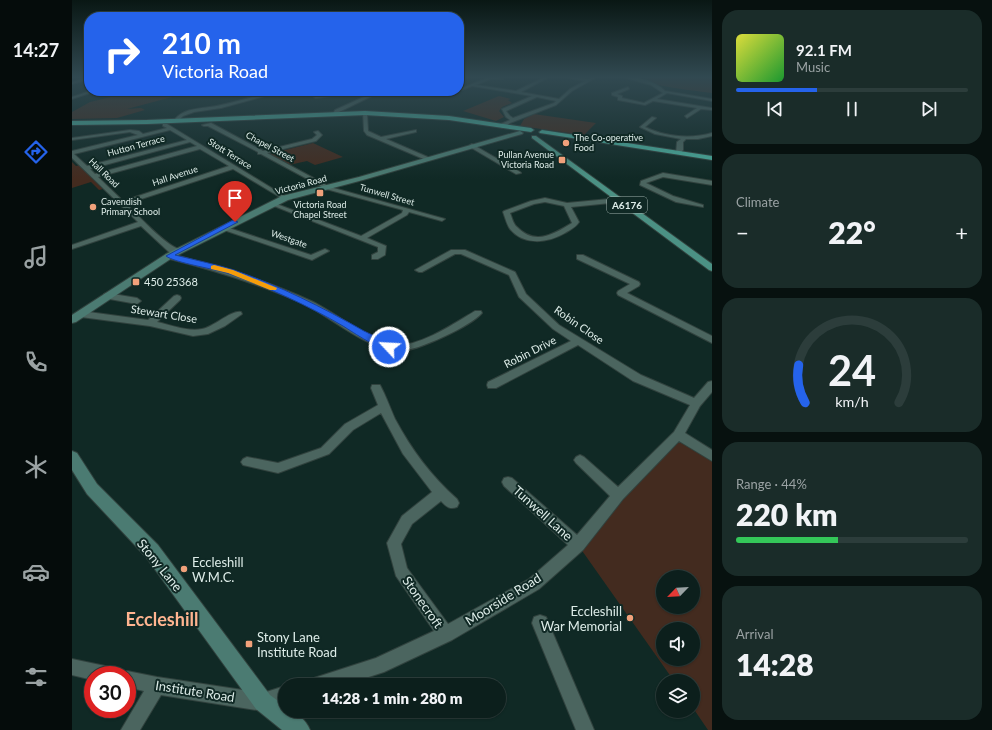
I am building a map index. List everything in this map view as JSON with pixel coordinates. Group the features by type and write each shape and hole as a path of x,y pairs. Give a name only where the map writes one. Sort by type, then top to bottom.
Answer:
{"highway":[{"path":"72,122 365,113 424,115 485,123 503,126 518,134 532,130"},
{"path":"72,122 153,122 333,114"},
{"path":"503,126 512,123 532,130 542,137 578,138 712,158"}],"main road":[{"name":"A6176","path":"531,136 542,137 620,200 712,268"}],"street":[{"path":"177,119 184,113 195,111"},
{"path":"333,114 338,111"},
{"path":"505,111 512,123 540,111"},
{"path":"696,111 689,116 697,116"},
{"path":"365,113 366,131 380,139 428,159"},
{"path":"654,118 642,127 684,138 709,136 712,134"},
{"name":"Chapel Street","path":"204,125 209,124 260,153 328,188"},
{"name":"Stott Terrace","path":"165,125 285,198"},
{"name":"Hall Road","path":"72,154 170,129"},
{"path":"72,139 130,131 137,132 142,136"},
{"path":"380,139 414,131"},
{"path":"260,153 314,140 320,134 316,132"},
{"name":"Victoria Road","path":"72,320 173,254 285,198 328,188 518,134 531,136"},
{"path":"678,153 680,150 680,142 684,138"},
{"name":"Hutton Terrace","path":"87,168 190,141"},
{"path":"472,146 518,173"},
{"path":"95,176 200,147"},
{"name":"Hall Road","path":"72,154 142,223 172,250 173,254"},
{"name":"Hall Avenue","path":"122,202 234,167"},
{"path":"701,206 680,202 669,198 643,185 643,182 663,176 712,183"},
{"name":"Tunwell Street","path":"328,188 442,219"},
{"path":"567,204 576,222 575,224 545,240 535,239 513,228 506,212 539,201 567,204 620,200"},
{"path":"272,204 382,246 382,253 375,257"},
{"path":"362,238 405,214 406,210"},
{"path":"72,247 142,223"},
{"name":"Westgate","path":"223,228 312,258 325,251"},
{"name":"Robin Close","path":"419,270 454,252 462,252 512,274 522,295 556,327 637,378 696,403"},
{"path":"173,254 231,272 281,291 318,308 376,342 389,347 402,348 412,345 454,328 478,313"},
{"path":"580,257 636,284 621,293 712,340"},
{"path":"107,296 137,301"},
{"path":"150,323 177,298"},
{"name":"Stewart Close","path":"81,314 150,323 193,333 204,332 222,324 238,314"},
{"name":"Robin Drive","path":"492,385 578,341"},
{"name":"Moorside Road","path":"339,678 378,666 446,634 534,584 578,544 618,495 678,435 696,403 712,385"},
{"path":"376,388 383,407 421,471 440,494 452,504"},
{"path":"247,462 278,468 325,451 349,427 383,407"},
{"path":"678,435 712,456"},
{"name":"Stony Lane","path":"72,457 92,489 152,551 263,702 295,729"},
{"path":"580,460 618,495"},
{"name":"Tunwell Lane","path":"508,482 578,544"},
{"name":"Stonecroft","path":"440,494 407,520 394,543 401,571 446,634"},
{"path":"540,623 585,730"},
{"path":"72,667 84,670"},
{"name":"Institute Road","path":"136,681 158,686 263,702"},
{"path":"130,730 158,686"},
{"path":"263,702 278,697"}],"shaded area":[{"path":"141,111 117,118 72,119 72,112"},
{"path":"463,111 499,111 504,117 496,121"},
{"path":"534,114 596,123 584,135 520,126 524,119"},
{"path":"313,143 343,157 315,165 307,161 289,165 269,154"},
{"path":"72,162 76,166 80,165 103,189 99,190 91,182 72,188"},
{"path":"678,435 712,456 712,730 708,730 700,718 700,674 669,674 663,666 700,666 700,622 656,622 656,656 578,545"}],"slow traffic":[{"path":"214,267 273,288"}],"place":[{"name":"The Co-operative Food","path":"566,143"},
{"name":"Pullan Avenue Victoria Road","path":"562,160"},
{"name":"Victoria Road Chapel Street","path":"320,193"},
{"name":"Cavendish Primary School","path":"93,207"},
{"name":"450 25368","path":"136,282"},
{"name":"Eccleshill W.M.C.","path":"184,569"},
{"name":"Eccleshill War Memorial","path":"630,618"},
{"name":"Stony Lane Institute Road","path":"249,644"}],"district":[{"name":"Eccleshill","path":"162,620"}],"route":[{"path":"235,222 169,256 231,272 281,291 318,308 376,342 389,347"}]}
